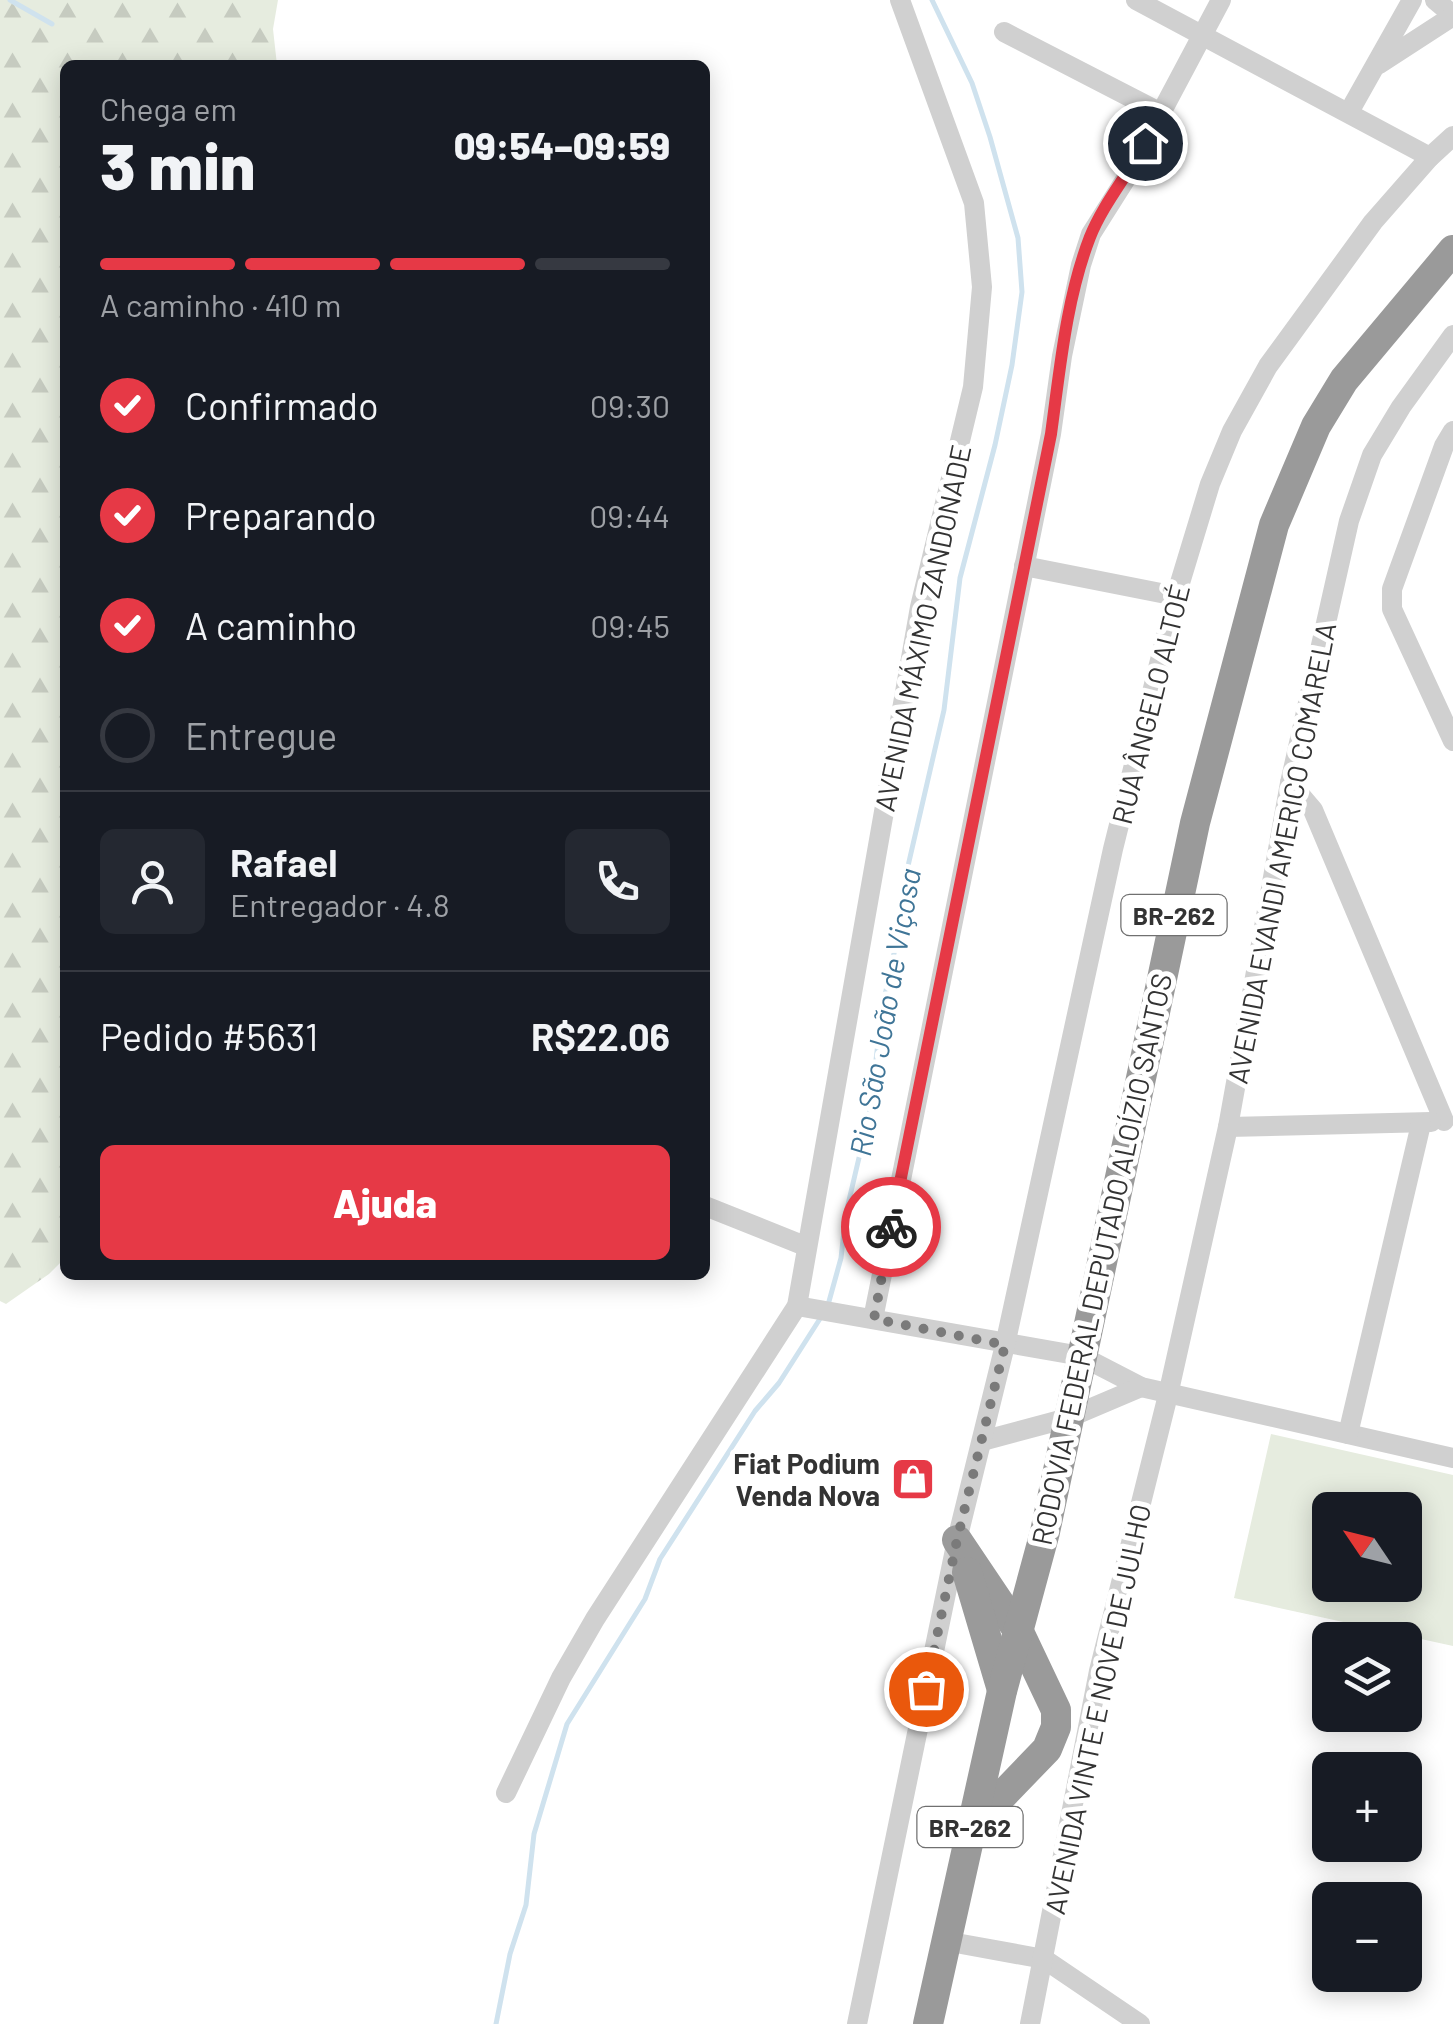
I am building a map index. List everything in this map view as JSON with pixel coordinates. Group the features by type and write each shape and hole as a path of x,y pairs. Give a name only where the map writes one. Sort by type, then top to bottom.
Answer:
{"highway":[{"name":"RODOVIA FEDERAL DEPUTADO ALOÍZIO SANTOS","path":"928,2024 1002,1691 1045,1532 1195,823 1274,525 1316,426 1344,380 1453,250"},
{"path":"957,1540 1019,1632 1056,1710 1056,1727 1046,1750 969,1830"},
{"path":"957,1540 1002,1691"}],"street":[{"name":"AVENIDA MÁXIMO ZANDONADE","path":"801,1307 806,1246 920,608 974,387 982,287 974,203 900,0"},
{"path":"1136,0 1430,157"},
{"path":"867,1318 1024,566 1081,265 1098,221 1127,177 1221,0"},
{"path":"1349,112 1412,0"},
{"path":"1374,68 1453,15 1436,0"},
{"path":"1004,32 1162,113"},
{"name":"RUA ÂNGELO ALTOÉ","path":"858,2024 957,1540 1005,1345 1112,849 1176,596 1210,484 1232,431 1268,366 1373,222 1453,136"},
{"name":"AVENIDA EVANDI AMERICO COMARELA","path":"1168,1394 1228,1128 1290,783 1349,521 1366,471 1401,407 1453,334"},
{"path":"1453,432 1444,446 1392,589 1392,610 1453,741"},
{"path":"1024,566 1176,596"},
{"path":"1228,1128 1449,1120 1312,810 1290,783"},
{"path":"1348,1434 1420,1124"},
{"path":"710,1208 806,1246"},
{"path":"506,1793 595,1620 801,1307 1082,1356 1141,1387 1453,1458"},
{"path":"982,1441 1068,1418 1141,1387"},
{"name":"AVENIDA VINTE E NOVE DE JULHO","path":"1030,2024 1100,1671 1168,1394"},
{"path":"945,1941 1044,1959 1140,2024"}],"green space":[{"path":"0,0 278,0 273,29 276,60 60,60 60,1263 6,1304 0,1301"},
{"path":"1271,1434 1453,1475 1453,1646 1422,1639 1422,1622 1344,1622 1234,1598"}],"waterway":[{"path":"10,0 52,24"},
{"name":"Rio São João de Viçosa","path":"828,1305 870,1111 882,1009 908,866 944,710 960,578 995,445 1022,292 1018,238 990,137 972,83 932,0"},
{"name":"Rio São João de Viçosa","path":"496,2024 510,1954 526,1905 534,1834 567,1724 645,1599 660,1559 823,1314"}],"way so far":[{"path":"891,1227 874,1319 1005,1345 957,1540 926,1689"}],"place":[{"name":"Fiat Podium Venda Nova","path":"913,1479"}],"route":[{"path":"891,1227 1051,434 1081,265 1104,209 1145,143"}]}
